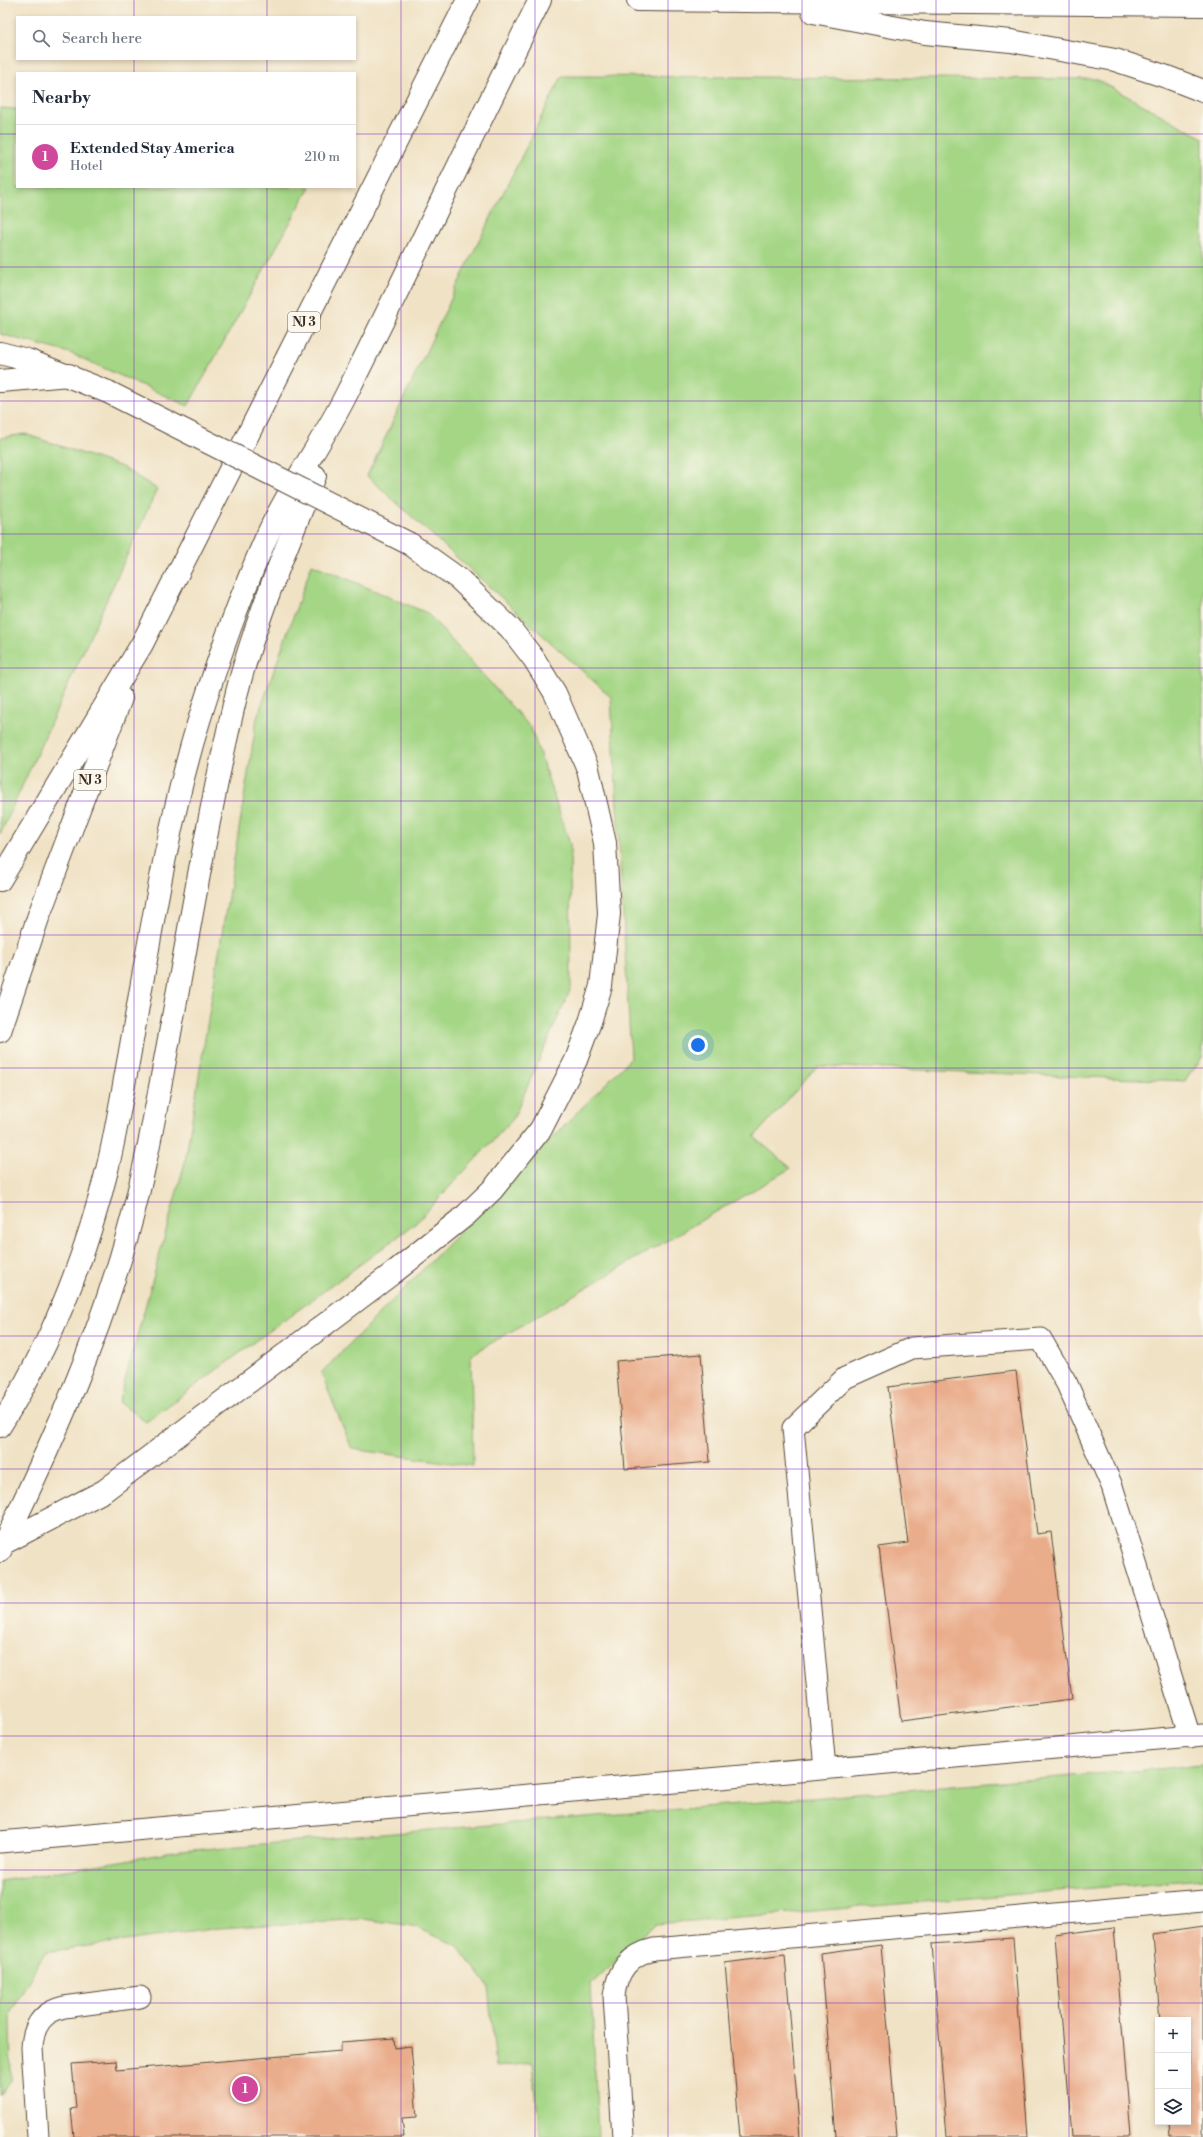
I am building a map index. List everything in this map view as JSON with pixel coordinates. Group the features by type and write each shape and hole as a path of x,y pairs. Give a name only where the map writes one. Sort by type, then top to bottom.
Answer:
{"main road":[{"name":"NJ 3","path":"0,1031 39,915 142,644 468,0"},
{"path":"2,1422 42,1349 59,1312 73,1279 97,1206 116,1131 167,849 198,724 229,634 268,534 344,400 540,0"},
{"path":"638,0 1203,5"},
{"path":"758,1 925,33 1010,41 1115,60 1167,77 1203,92"},
{"path":"0,353 27,360 69,375 108,392 410,544 459,579 510,628 534,659 555,693 588,770 605,843 609,914 601,986 576,1060 540,1129 498,1184 466,1215 393,1273 104,1491 2,1547"},
{"path":"0,381 69,375"},
{"path":"2,1547 52,1443 78,1380 98,1328 126,1238 149,1145 212,809 238,688 251,643 269,592 344,400"},
{"path":"0,880 142,644"}],"lane":[{"path":"0,1842 1196,1736 1112,1486 1067,1384 1041,1339 912,1348 845,1378 793,1428 825,1768"},
{"path":"623,2137 615,1989 622,1969 631,1958 643,1951 654,1948 1203,1901"},
{"path":"38,2137 32,2048 33,2034 37,2023 54,2009 140,1997"}],"green space":[{"path":"562,76 1096,79 1203,138 1203,1056 1185,1081 818,1066 754,1137 791,1168 471,1355 473,1466 352,1449 321,1373 631,1058 611,697 367,476 471,257"},
{"path":"0,108 16,109 16,188 309,188 188,406 70,353 0,334"},
{"path":"25,434 122,467 157,489 0,835 0,438"},
{"path":"312,564 427,613 531,728 570,844 571,988 513,1119 415,1224 146,1422 119,1402 185,1162 257,718"},
{"path":"1203,1765 1203,1879 655,1924 591,1984 598,2137 540,2137 533,2063 496,2067 488,1986 458,1946 413,1926 363,1919 219,1928 45,1952 10,2014 11,2081 0,2097 0,1881 180,1851"}],"building":[{"path":"701,1354 710,1462 625,1469 616,1361"},
{"path":"1016,1371 1037,1534 1051,1532 1072,1699 901,1721 879,1547 908,1543 888,1387"},
{"path":"1114,1927 1131,2137 1071,2137 1055,1935"},
{"path":"1203,1927 1203,2137 1170,2137 1169,2125 1191,2125 1191,2017 1160,2017 1153,1934"},
{"path":"1013,1938 1028,2137 947,2137 932,1944"},
{"path":"881,1945 897,2137 836,2137 821,1953"},
{"path":"785,1955 800,2137 740,2137 725,1963"},
{"path":"394,2038 395,2048 411,2046 417,2117 402,2118 404,2137 74,2137 71,2109 76,2108 72,2064 116,2061 117,2070 341,2051 341,2042"}],"place":[{"name":"Extended Stay America","path":"245,2089"}]}
